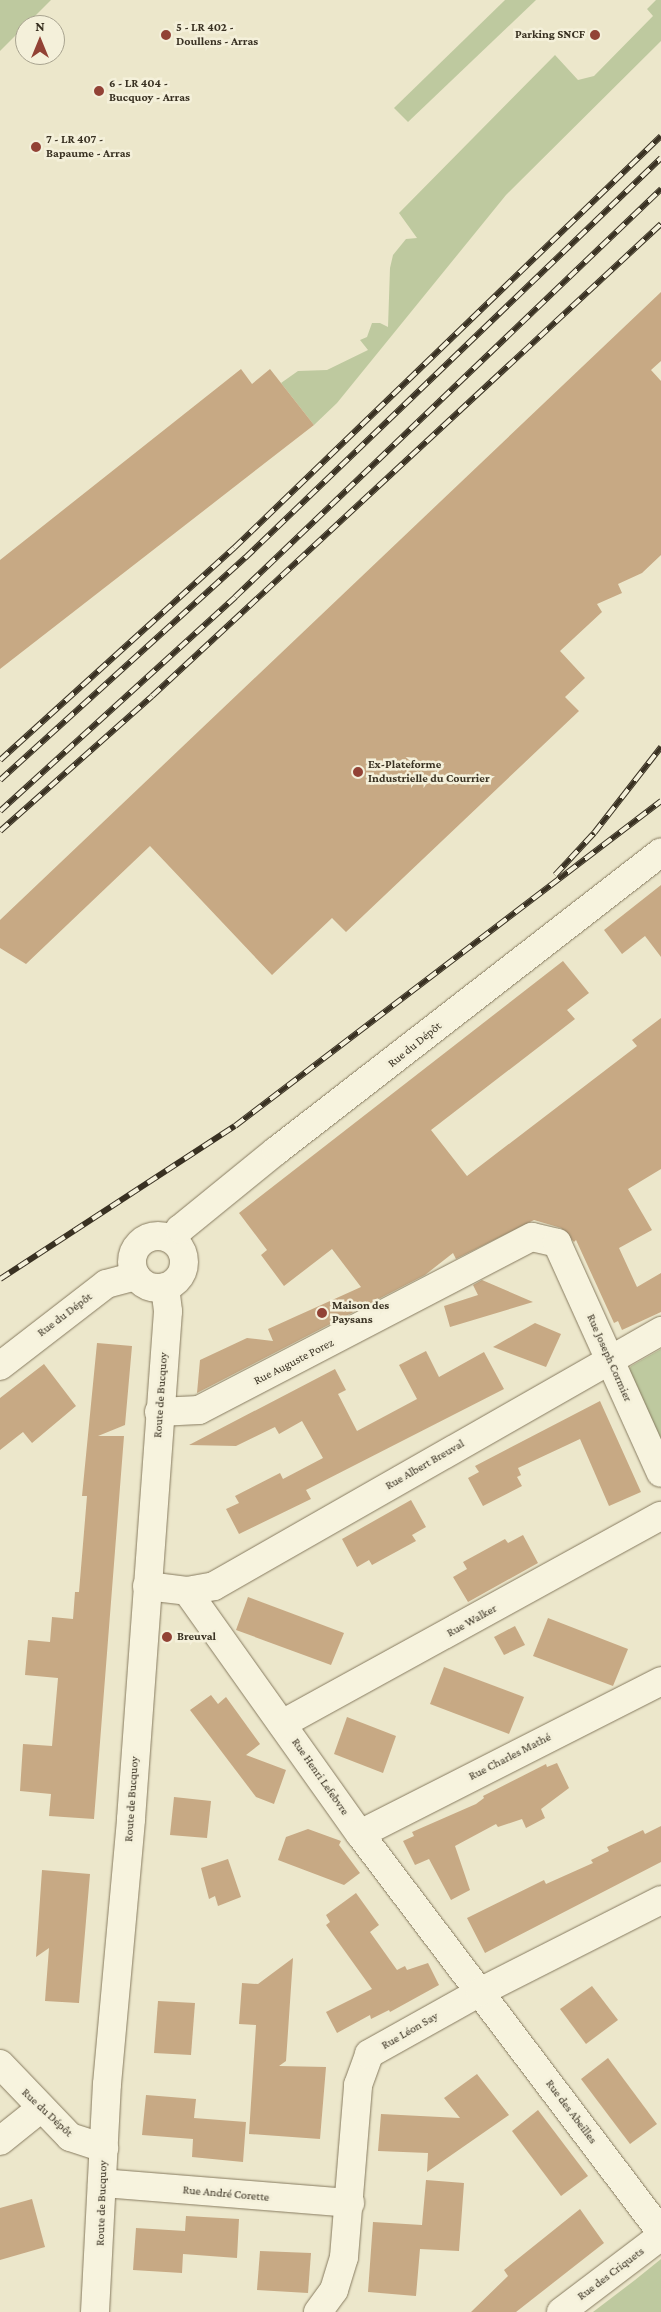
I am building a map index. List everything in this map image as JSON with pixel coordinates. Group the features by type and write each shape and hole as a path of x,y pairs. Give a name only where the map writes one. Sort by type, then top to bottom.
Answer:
{"street":[{"name":"Rue du Dépôt","path":"173,1240 180,1228 276,1150 661,852"},
{"path":"158,1235 173,1240 182,1252 184,1266 177,1279 165,1287 149,1286 136,1276 132,1261 137,1246 158,1235"},
{"name":"Rue Auguste Porez","path":"160,1412 199,1410 532,1237 557,1243"},
{"name":"Rue Joseph Cormier","path":"557,1243 661,1473"},
{"name":"Rue du Dépôt","path":"0,1366 106,1284 136,1276"},
{"name":"Route de Bucquoy","path":"95,2312 104,2148 168,1312 165,1287"},
{"name":"Rue Albert Breuval","path":"187,1591 214,1586 661,1331"},
{"name":"Rue Walker","path":"282,1724 661,1516"},
{"path":"147,1586 187,1591"},
{"name":"Rue Henri Lefebvre","path":"187,1591 360,1834 480,1992"},
{"name":"Rue Charles Mathé","path":"360,1834 661,1682"},
{"name":"Rue Léon Say","path":"318,2312 334,2290 344,2257 350,2203 358,2085 369,2054 480,1992 661,1900"},
{"name":"Rue des Abeilles","path":"480,1992 661,2232"},
{"name":"Rue du Dépôt","path":"0,2064 40,2109 70,2137 104,2148"},
{"path":"0,2141 40,2109"},
{"name":"Rue André Corette","path":"102,2183 350,2203"},
{"name":"Rue des Criquets","path":"561,2312 661,2236"}],"green space":[{"path":"0,0 51,0 36,15 15,15 15,36 0,51"},
{"path":"505,0 536,0 408,122 394,108"},
{"path":"656,0 661,0 661,41 506,195 337,403 314,425 281,383 298,371 327,370 368,350 360,340 367,337 372,323 380,323 388,327 390,268 393,255 406,239 417,238 399,213 555,55 578,80 594,76 653,16 647,9"},
{"path":"661,1349 661,1445 628,1371 631,1366"},
{"path":"661,2259 661,2312 593,2312 635,2280"}],"building":[{"path":"661,292 661,361 651,370 661,381 661,555 642,573 618,584 622,593 597,604 602,612 560,651 585,678 565,697 579,711 346,932 332,918 272,975 150,846 26,964 0,948 0,920"},
{"path":"241,369 252,384 270,369 314,425 0,669 0,560"},
{"path":"661,885 661,957 645,936 622,954 604,930"},
{"path":"563,961 589,993 567,1010 575,1019 431,1130 467,1176 637,1046 632,1040 661,1018 661,1169 628,1189 652,1230 619,1248 637,1287 661,1273 661,1312 622,1330 618,1321 614,1323 576,1240 574,1242 561,1228 534,1220 456,1259 453,1253 425,1275 197,1393 200,1360 247,1338 273,1341 268,1329 361,1287 332,1249 284,1286 261,1255 267,1250 239,1213"},
{"path":"482,1280 533,1302 450,1327 444,1306 478,1295 473,1285"},
{"path":"535,1323 561,1334 546,1367 493,1347"},
{"path":"97,1343 132,1346 125,1425 98,1436 124,1436 94,1819 49,1816 51,1794 20,1791 23,1744 52,1746 58,1678 25,1675 28,1640 50,1642 52,1617 73,1619 75,1592 79,1592 87,1496 82,1496"},
{"path":"426,1351 439,1377 484,1352 504,1389 306,1490 311,1499 239,1534 226,1509 239,1503 235,1496 280,1473 283,1479 323,1458 302,1421 279,1434 275,1427 236,1446 189,1445 335,1369 346,1390 338,1394 357,1431 417,1399 399,1365"},
{"path":"44,1364 76,1406 32,1443 23,1432 0,1450 0,1398"},
{"path":"600,1401 641,1492 609,1506 580,1439 518,1468 521,1475 517,1477 522,1486 483,1506 468,1478 479,1472 475,1466"},
{"path":"411,1500 426,1527 412,1535 416,1541 372,1565 369,1560 357,1567 342,1539"},
{"path":"523,1535 538,1563 468,1602 453,1577 467,1569 463,1562 505,1539 508,1543"},
{"path":"248,1597 344,1633 331,1665 236,1630"},
{"path":"548,1618 628,1649 613,1686 533,1656"},
{"path":"515,1626 525,1645 504,1655 494,1637"},
{"path":"444,1667 524,1697 509,1734 430,1704"},
{"path":"211,1695 218,1704 226,1697 260,1744 246,1755 286,1770 274,1804 256,1797 190,1710"},
{"path":"347,1717 396,1736 383,1773 334,1754"},
{"path":"557,1763 569,1788 541,1809 545,1818 526,1828 522,1819 498,1827 496,1824 455,1846 470,1890 451,1900 429,1859 415,1865 403,1841 414,1836 412,1832 476,1804 484,1798 483,1796 546,1764 547,1767"},
{"path":"174,1797 211,1801 207,1838 170,1835"},
{"path":"661,1826 661,1862 485,1953 467,1918 544,1880 546,1884 593,1863 591,1860 609,1851 607,1847 643,1830 645,1834"},
{"path":"308,1829 341,1841 339,1845 360,1873 344,1885 278,1860 286,1837"},
{"path":"228,1859 241,1897 218,1906 215,1896 209,1899 201,1868"},
{"path":"42,1870 90,1874 79,2003 45,2001 49,1948 36,1957"},
{"path":"356,1893 379,1925 370,1932 397,1970 405,1966 407,1970 428,1963 439,1985 390,2012 389,2010 371,2019 370,2015 337,2033 326,2012 372,1989 326,1925 330,1922 326,1915"},
{"path":"293,1958 286,2061 279,2066 326,2067 320,2139 249,2134 256,2025 239,2024 242,1983 258,1984"},
{"path":"592,1986 618,2020 586,2044 560,2009"},
{"path":"158,2001 195,2003 191,2055 154,2053"},
{"path":"608,2058 657,2124 630,2144 581,2079"},
{"path":"477,2074 509,2115 427,2172 428,2153 378,2151 381,2114 460,2118 444,2098"},
{"path":"146,2095 196,2099 194,2118 246,2122 243,2162 192,2157 193,2139 142,2135"},
{"path":"538,2110 588,2176 561,2196 512,2131"},
{"path":"426,2180 464,2183 459,2251 420,2249 416,2296 368,2292 373,2222 422,2225"},
{"path":"32,2199 45,2247 0,2260 0,2208"},
{"path":"580,2209 604,2243 516,2312 471,2312 508,2276 504,2270"},
{"path":"186,2216 239,2219 237,2258 183,2254 182,2273 133,2270 136,2228 185,2231"},
{"path":"260,2251 311,2253 308,2293 257,2290"}],"railway":[{"path":"0,760 234,548 661,136"},
{"path":"0,780 245,558 661,158"},
{"path":"0,811 235,597 661,189"},
{"path":"0,831 152,696 661,224"},
{"path":"555,875 594,833 661,747"},
{"path":"0,1279 235,1126 661,801"}],"place":[{"name":"5 - LR 402 - Doullens - Arras","path":"166,35"},
{"name":"Parking SNCF","path":"595,35"},
{"name":"6 - LR 404 - Bucquoy - Arras","path":"99,91"},
{"name":"7 - LR 407 - Bapaume - Arras","path":"36,147"},
{"name":"Ex-Plateforme Industrielle du Courrier","path":"358,772"},
{"name":"Maison des Paysans","path":"322,1313"},
{"name":"Breuval","path":"167,1637"}]}
